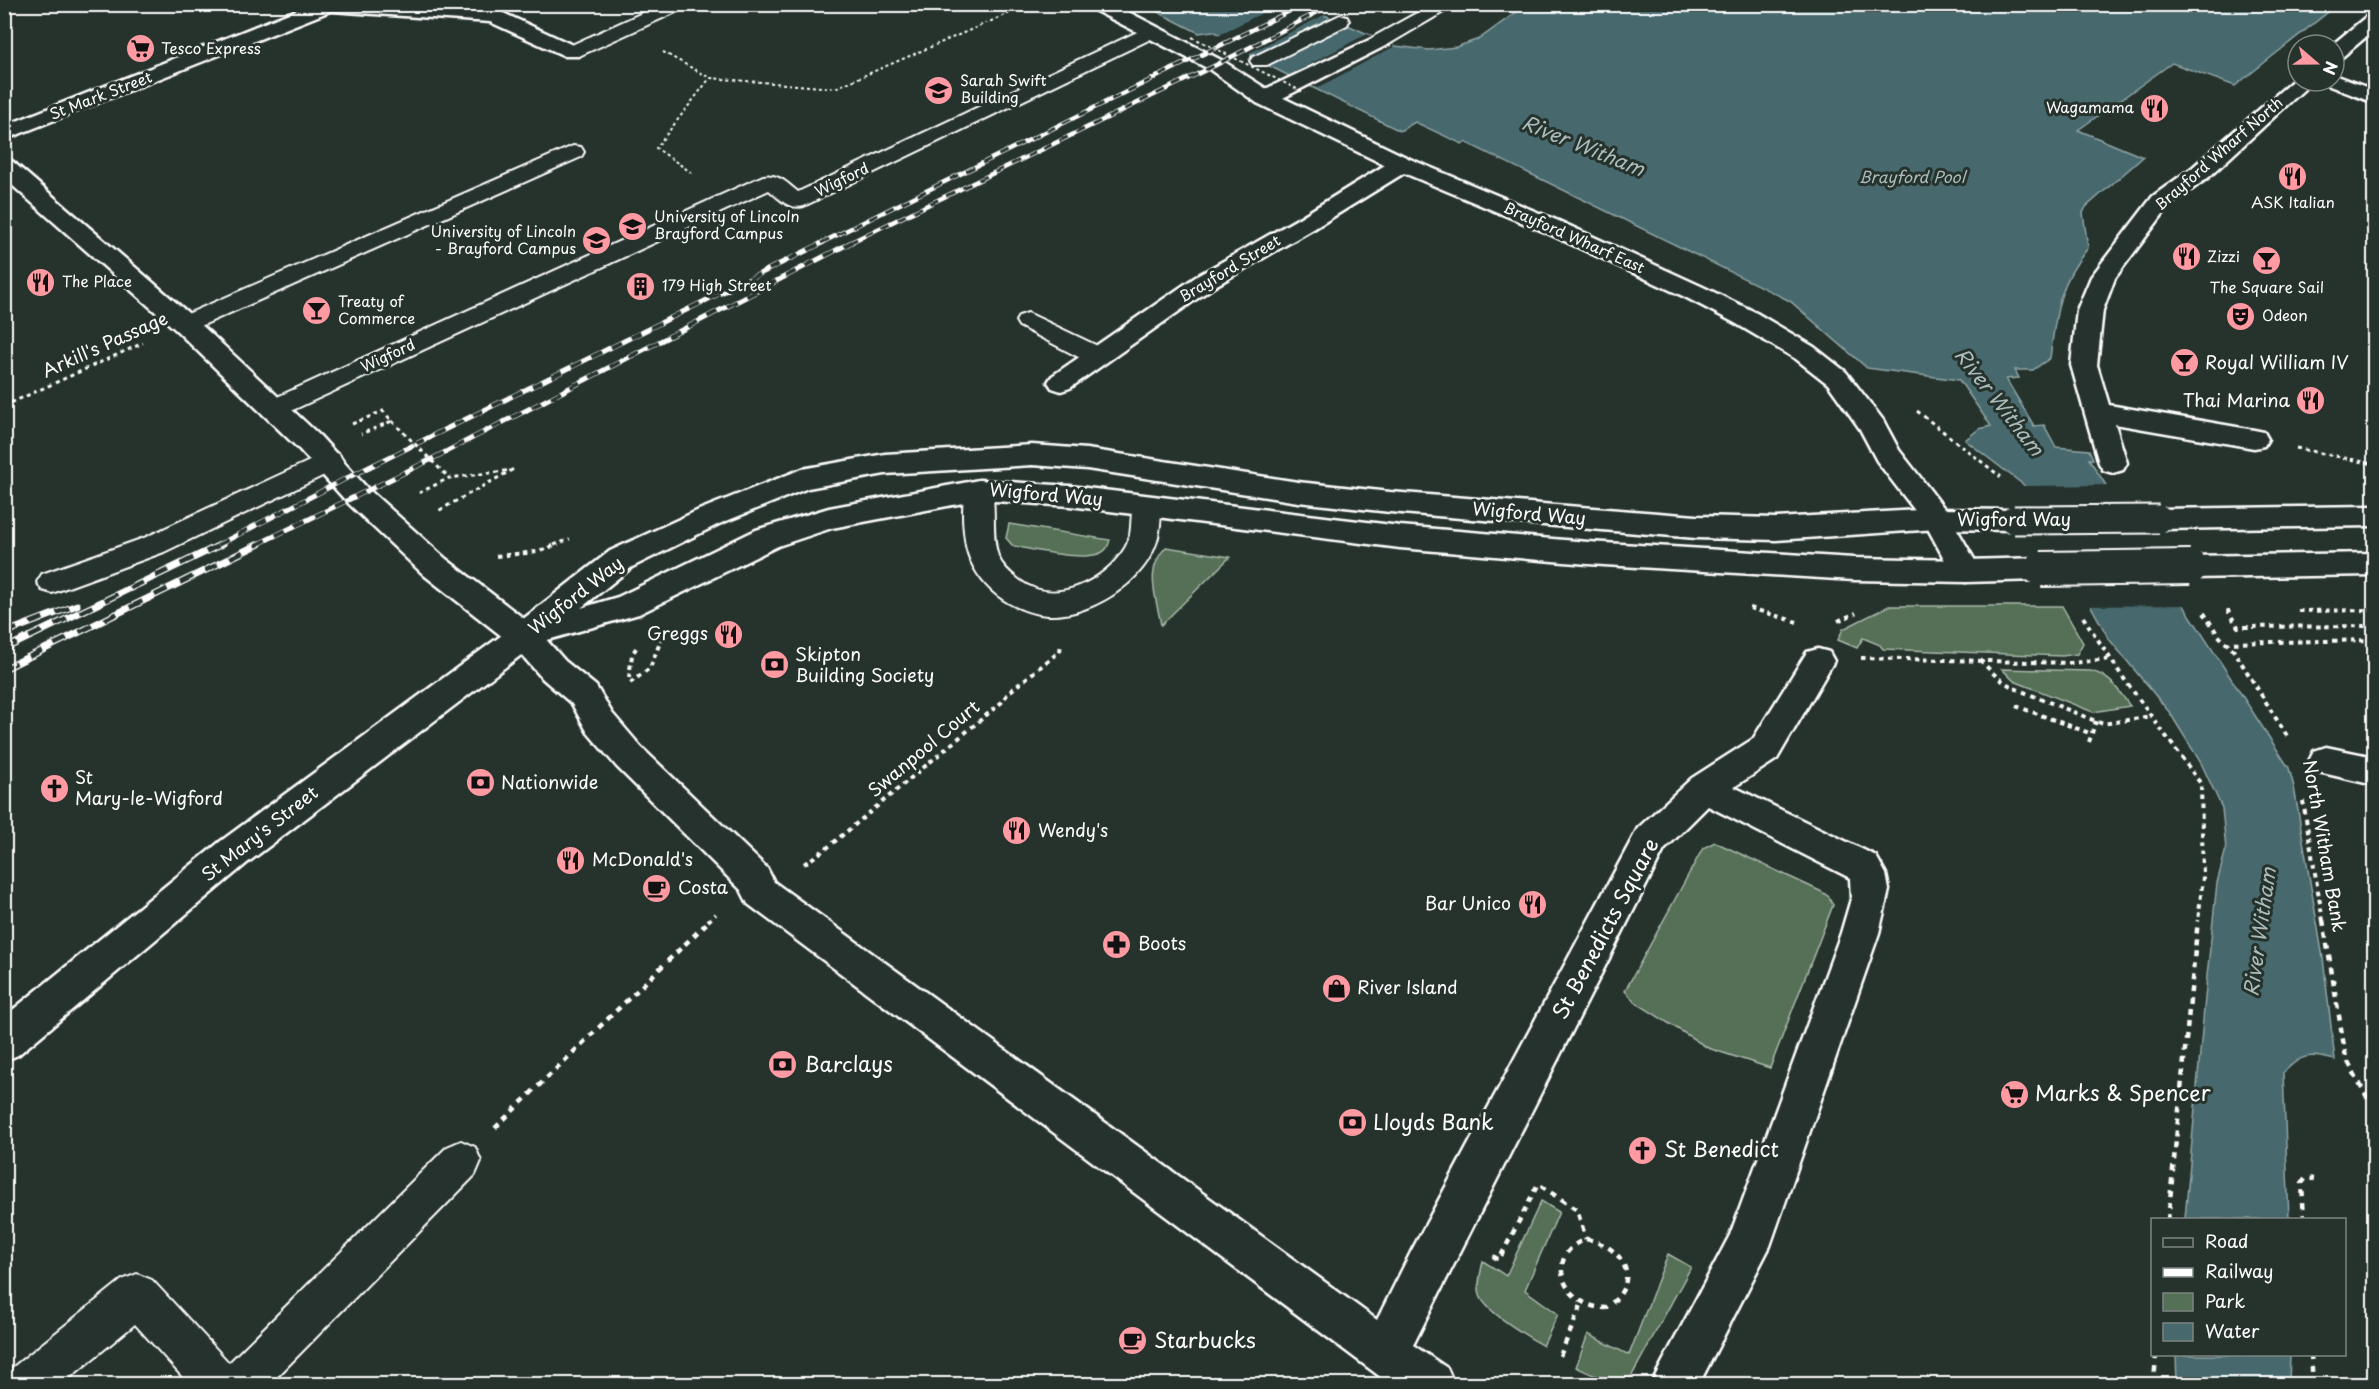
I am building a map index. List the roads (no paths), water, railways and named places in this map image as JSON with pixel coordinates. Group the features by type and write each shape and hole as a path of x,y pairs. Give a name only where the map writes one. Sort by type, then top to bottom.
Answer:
{"street":[{"name":"Brayford Wharf East","path":"1097,4 1216,65 1265,98 1402,164 1553,227 1694,292 1744,317 1804,353 1837,378 1873,426 1887,454 1937,519 1966,571"},
{"path":"331,5 494,16 572,52"},
{"name":"St Mark Street","path":"4,134 331,5"},
{"path":"2346,44 2374,20"},
{"path":"1265,98 1303,87 1382,40"},
{"path":"2346,86 2374,97"},
{"name":"Brayford Wharf North","path":"2113,463 2100,412 2092,397 2084,365 2090,310 2103,277 2161,201 2201,172 2290,93"},
{"name":"Brayford Street","path":"1061,382 1206,281 1307,223 1402,164"},
{"path":"4,166 185,324 329,461 357,495 435,567 524,636 554,670 584,695 600,723 629,758 758,886 1385,1354 1431,1384"},
{"path":"2100,412 2254,439"},
{"name":"Wigford Way","path":"524,636 621,559 670,535 802,479 885,464 1032,455 1087,459 1298,492 1557,517 1731,529 1776,529 1937,519 2374,516"},
{"name":"Wigford Way","path":"524,636 628,606 706,566 777,534 829,518 979,489 1070,496 1400,537 1588,553 1854,569 1966,571 2374,564"},
{"name":"St Mary's Street","path":"4,1042 234,852 524,636"},
{"name":"St Benedicts Square","path":"1385,1354 1651,839 1704,788 1765,749 1818,661"},
{"path":"2326,761 2374,771"},
{"path":"1674,1384 1748,1246 1860,933 1872,885 1870,876 1863,867 1704,788"}],"lane":[{"path":"572,52 678,4"},
{"path":"1382,40 1448,4"},
{"path":"1260,61 1340,21"},
{"name":"Wigford","path":"273,409 771,181 796,201 1150,32"},
{"path":"185,324 573,152"},
{"path":"1028,321 1097,356"},
{"path":"52,582 154,545 329,461"},
{"path":"979,489 978,531 987,564 1009,591 1054,605 1082,600 1129,566 1146,532 1146,506"},
{"path":"239,1384 461,1161"},
{"path":"28,1384 137,1294 218,1384"}],"water":[{"name":"Brayford Pool","path":"1144,5 1302,5 1395,46 1429,50 1456,47 1479,39 1519,10 1519,5 2337,5 2302,33 2286,33 2286,46 2235,86 2172,63 2078,130 2143,157 2086,207 2083,213 2088,248 2064,287 2057,313 2050,358 2033,370 2015,370 2019,378 2006,379 2034,426 2044,425 2056,447 2089,450 2093,459 2089,459 2289,768 2323,958 2335,1060 2319,1056 2306,1057 2295,1062 2283,1073 2289,1218 2185,1218 2217,883 2226,849 2222,808 2201,763 2170,713 2109,639 2025,486 1965,440 1979,429 1991,426 1959,380 1867,368 1790,301 1465,142 1462,144 1415,122 1400,131 1251,57 1251,52 1254,50 1213,31 1199,33"},
{"path":"2176,1356 2290,1356 2289,1384 2177,1384"}],"railway":[{"path":"821,243 1304,4"},
{"path":"849,243 1216,65 1333,4"},
{"path":"218,545 345,479 824,242"},
{"path":"256,545 430,460 852,242"},
{"path":"4,649 222,544"},
{"path":"4,669 259,544"},
{"path":"4,633 77,605"}],"place":[{"name":"Tesco Express","path":"140,49"},
{"name":"Sarah Swift Building","path":"939,90"},
{"name":"Wagamama","path":"2155,108"},
{"name":"ASK Italian","path":"2293,176"},
{"name":"University of Lincoln Brayford Campus","path":"633,226"},
{"name":"University of Lincoln - Brayford Campus","path":"597,241"},
{"name":"Zizzi","path":"2186,257"},
{"name":"The Square Sail","path":"2267,261"},
{"name":"The Place","path":"41,282"},
{"name":"179 High Street","path":"641,286"},
{"name":"Treaty of Commerce","path":"317,311"},
{"name":"Odeon","path":"2241,316"},
{"name":"Royal William IV","path":"2184,363"},
{"name":"Thai Marina","path":"2311,401"},
{"name":"Greggs","path":"729,634"},
{"name":"Skipton Building Society","path":"774,665"},
{"name":"Nationwide","path":"480,783"},
{"name":"St Mary-le-Wigford","path":"54,788"},
{"name":"Wendy's","path":"1017,831"},
{"name":"McDonald's","path":"571,860"},
{"name":"Costa","path":"657,888"},
{"name":"Bar Unico","path":"1532,904"},
{"name":"Boots","path":"1117,944"},
{"name":"River Island","path":"1336,988"},
{"name":"Barclays","path":"783,1065"},
{"name":"Marks & Spencer","path":"2014,1094"},
{"name":"Lloyds Bank","path":"1352,1123"},
{"name":"St Benedict","path":"1643,1150"},
{"name":"Starbucks","path":"1133,1341"}],"water label":[{"name":"River Witham","path":"1583,146"},
{"name":"River Witham","path":"1999,402"},
{"name":"River Witham","path":"2260,932"}]}
